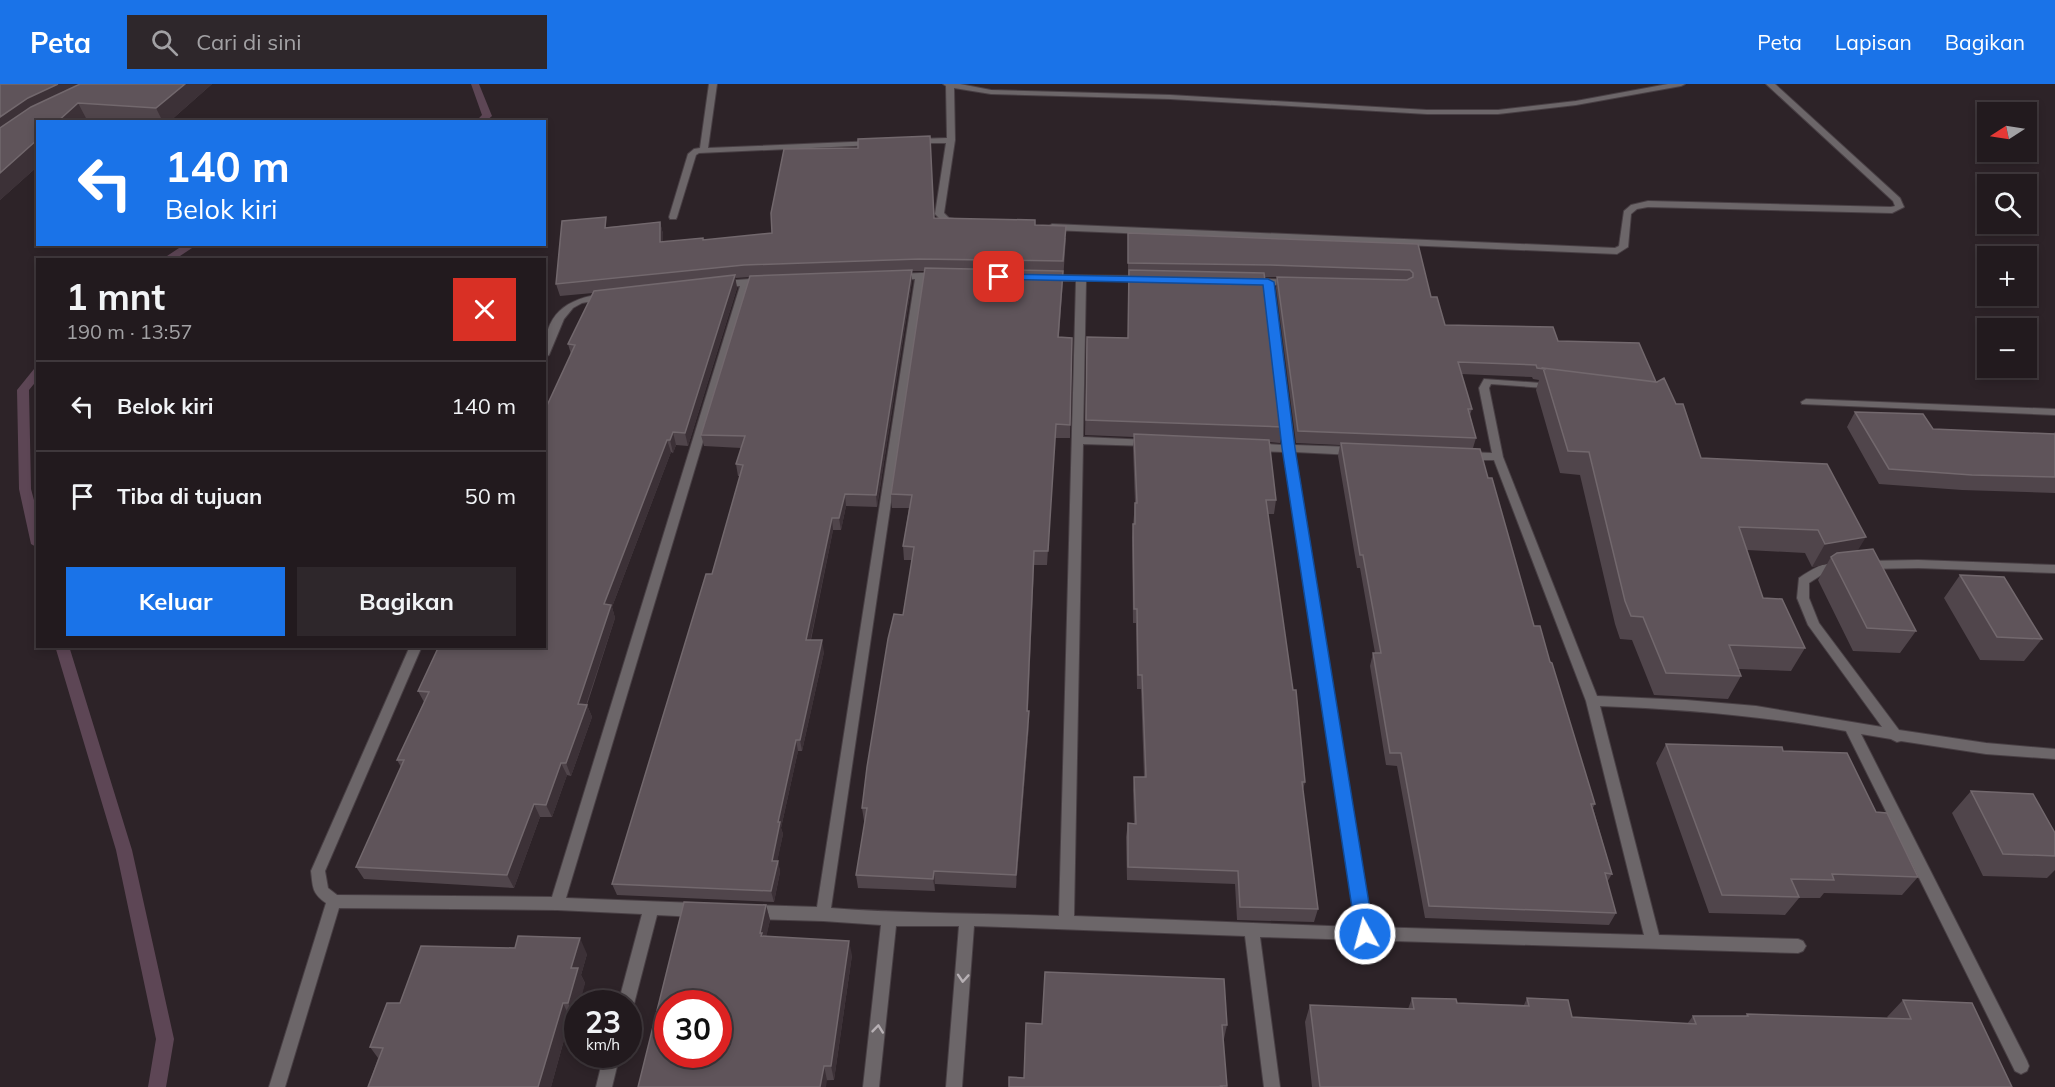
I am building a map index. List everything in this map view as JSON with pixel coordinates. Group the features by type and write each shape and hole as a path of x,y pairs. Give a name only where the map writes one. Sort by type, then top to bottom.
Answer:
{"street":[{"path":"704,150 713,84"},
{"path":"969,223 946,220 939,214 951,140 949,85 991,92 1170,97 1427,112 1498,111 1576,103 1681,84"},
{"path":"1040,226 1617,251 1623,247 1627,213 1635,207 1648,204 1892,210 1900,207 1897,200 1770,84"},
{"path":"904,142 951,140"},
{"path":"673,218 692,154 704,150 880,143"},
{"path":"823,914 920,276"},
{"path":"885,277 948,276"},
{"path":"1036,278 1151,279"},
{"path":"1066,923 1081,278"},
{"path":"712,285 770,281"},
{"path":"1245,281 1302,283"},
{"path":"557,904 746,282"},
{"path":"1268,282 1289,448 1365,934"},
{"path":"546,350 565,307 587,298 621,294"},
{"path":"1567,389 1497,380 1488,381 1484,388 1498,457 1592,701 1653,942"},
{"path":"1806,402 2055,412"},
{"path":"1078,440 1160,443"},
{"path":"1242,447 1370,452"},
{"path":"1452,455 1498,457"},
{"path":"1897,737 1814,625 1803,598 1803,581 1820,570 1845,566 1918,564 2055,569"},
{"path":"416,648 318,871 321,891 334,901 557,904 708,910"},
{"path":"1592,701 1694,705 1777,714 1897,737 2055,754"},
{"path":"1851,728 2021,1066"},
{"path":"277,1087 334,901"},
{"path":"630,990 651,909"},
{"path":"743,911 889,919 1798,946"},
{"path":"871,1087 889,919"},
{"path":"954,1087 967,920"},
{"path":"1252,929 1272,1087"},
{"path":"604,1087 609,1068"}],"building":[{"path":"0,84 58,84 28,98 0,117"},
{"path":"80,84 185,84 156,108 78,103 59,120 36,120 36,141 0,173 0,128 31,107"},
{"path":"930,136 934,218 1035,220 1035,225 1066,226 1063,261 919,259 744,265 556,284 562,221 606,217 605,228 660,222 660,242 772,233 771,213 784,149 858,148 858,139"},
{"path":"1128,233 1418,244 1431,297 1437,297 1445,325 1553,327 1558,341 1639,343 1656,382 1544,369 1537,368 1536,365 1458,362 1472,409 1468,409 1476,438 1298,431 1277,277 1407,280 1413,277 1413,273 1410,270 1270,265 1128,263"},
{"path":"925,268 1063,271 1058,337 1072,338 1070,425 1056,424 1048,551 1034,551 1027,711 1029,711 1016,875 934,871 933,879 856,875 867,808 862,808 867,767 888,639 894,614 903,615 914,547 903,546 912,495 891,494"},
{"path":"912,270 876,495 845,494 839,518 832,518 806,640 822,640 800,740 796,740 778,822 780,822 772,861 778,861 771,891 612,884 706,574 712,574 743,465 736,464 745,436 701,435 750,276"},
{"path":"1129,270 1264,273 1283,427 1086,420 1087,337 1128,338"},
{"path":"735,275 685,433 673,432 670,440 667,440 604,604 611,605 578,704 587,705 566,763 561,763 546,805 534,804 507,875 356,867 404,760 397,760 429,692 418,691 438,648 546,648 546,408 575,345 568,344 594,291"},
{"path":"1543,368 1657,382 1664,378 1676,404 1683,404 1701,458 1827,464 1866,537 1825,544 1818,530 1739,527 1763,598 1782,599 1805,648 1729,645 1741,676 1666,673 1643,617 1631,616 1625,601 1589,452 1568,451"},
{"path":"1855,412 1923,414 1933,429 2055,434 2055,477 1972,475 1889,469"},
{"path":"1134,434 1269,440 1276,500 1266,500 1293,690 1296,690 1305,782 1302,782 1318,909 1240,907 1238,871 1128,867 1128,823 1136,824 1134,777 1146,777 1142,675 1138,675 1137,609 1134,609 1133,524 1135,524 1135,503 1137,503"},
{"path":"1341,443 1480,449 1488,478 1492,478 1534,626 1540,626 1595,804 1591,804 1612,874 1605,873 1616,913 1429,906 1401,753 1390,753 1373,653 1381,653 1363,555 1360,555"},
{"path":"1873,549 1916,631 1867,628 1831,557 1837,553"},
{"path":"1960,575 2004,577 2042,639 1997,637"},
{"path":"1666,744 1782,747 1783,751 1847,753 1876,812 1887,813 1918,877 1832,874 1834,880 1791,879 1799,897 1722,895"},
{"path":"1971,791 2033,794 2055,833 2055,856 2003,854"},
{"path":"684,902 766,905 761,936 849,941 831,1066 824,1066 820,1087 638,1087 654,1023 654,1068 732,1068 732,990 662,990"},
{"path":"518,936 580,938 571,968 578,968 572,990 564,990 564,1003 538,1087 368,1087 383,1048 370,1047 387,1003 400,1003 421,946 515,948"},
{"path":"1045,972 1224,979 1227,1025 1222,1025 1227,1086 1009,1087 1009,1077 1024,1078 1026,1023 1042,1024"},
{"path":"1412,998 1456,999 1457,1003 1529,1006 1527,998 1568,1000 1572,1017 1696,1024 1693,1016 1748,1016 1747,1014 1911,1019 1903,1000 1972,1003 2012,1087 1320,1087 1310,1005 1414,1009"}],"waterway":[{"path":"475,84 487,116 482,120"},
{"path":"169,258 190,246"},
{"path":"36,374 23,390 25,489 36,536"},
{"path":"63,648 124,850 165,1039 157,1087"}],"route":[{"path":"999,277 1268,282 1289,448 1365,934"}]}
